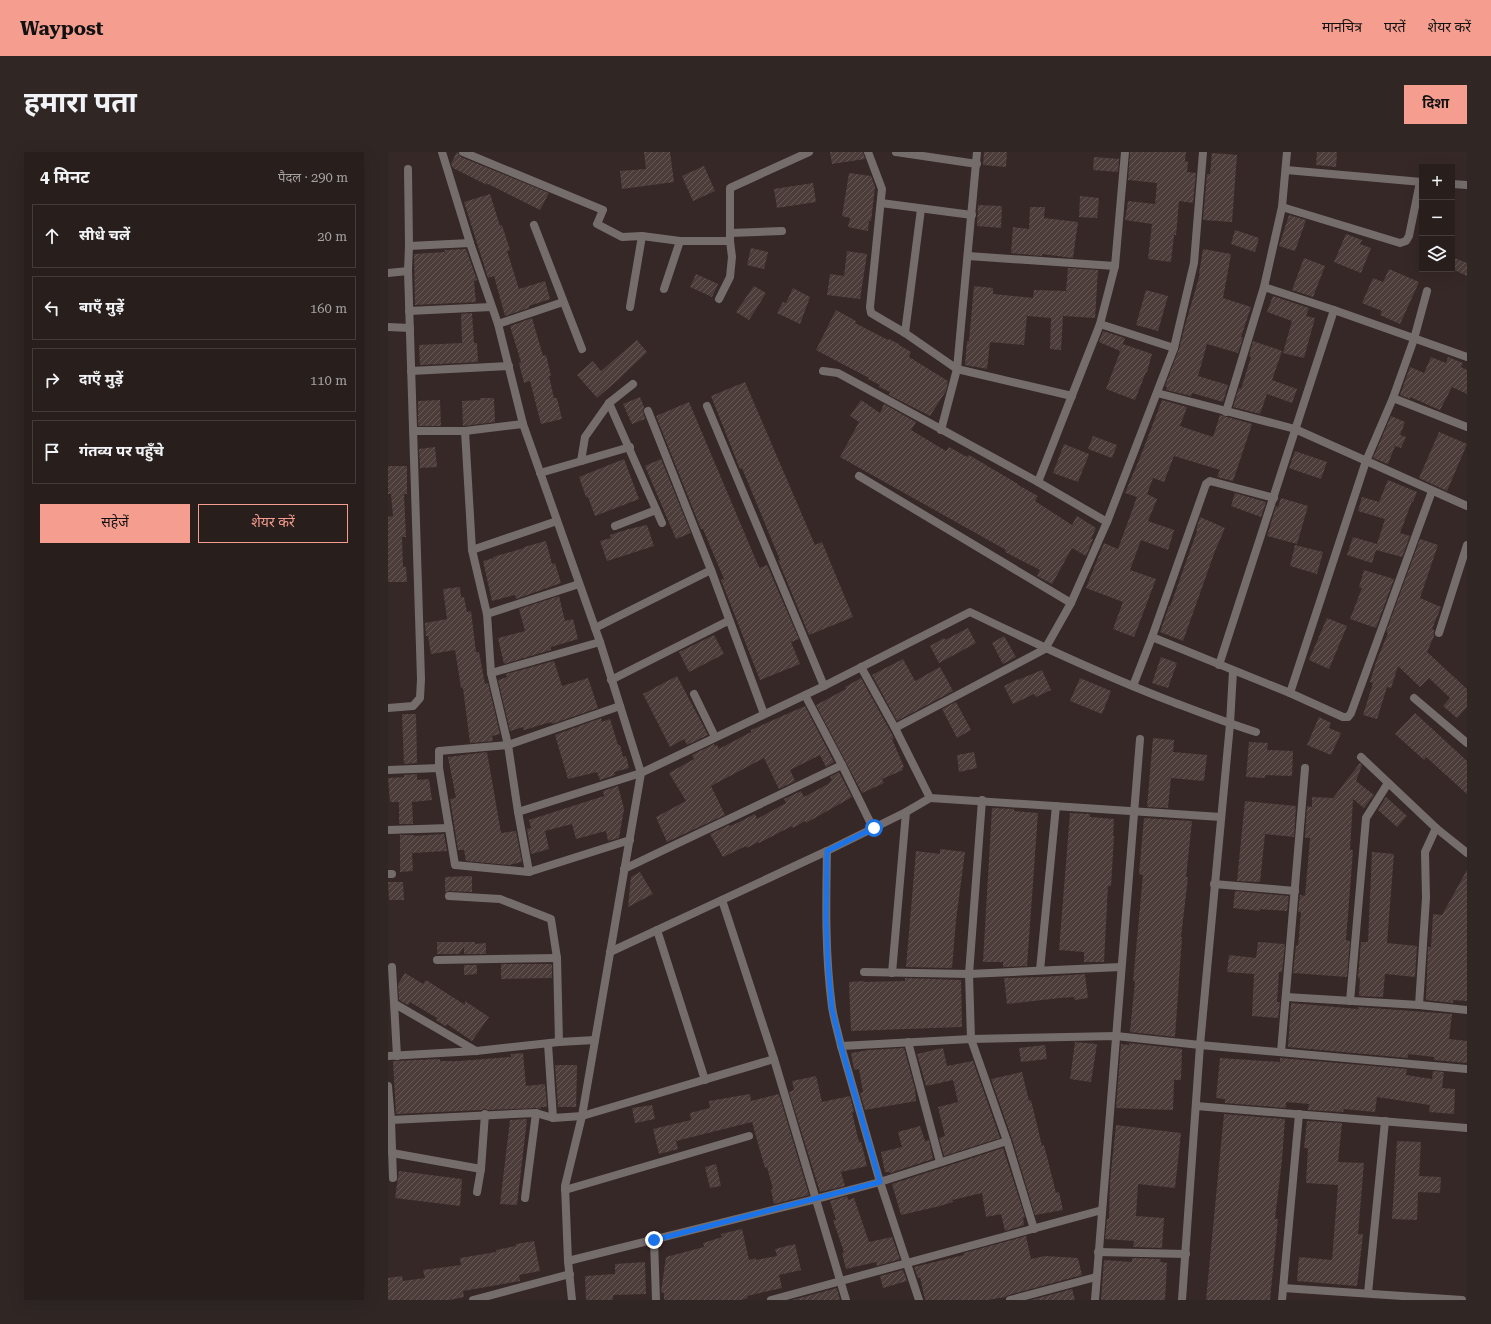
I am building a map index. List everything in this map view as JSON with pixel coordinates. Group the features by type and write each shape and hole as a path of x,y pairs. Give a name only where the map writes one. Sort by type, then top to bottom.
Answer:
{"street":[{"path":"442,152 470,243 498,324 523,424 600,642 641,773 582,1116 565,1186 568,1261 572,1300"},
{"path":"463,152 603,210 597,224 622,237 642,236 680,241 782,231"},
{"path":"719,299 730,277 732,257 730,237 730,188 809,152"},
{"path":"868,152 882,189 870,307 871,313 905,333 957,369 1072,396"},
{"path":"896,152 977,164"},
{"path":"941,430 957,369 977,152"},
{"path":"1038,482 1100,324 1115,266 1125,152"},
{"path":"895,728 1045,649 1071,604 1107,522 1174,348 1194,263 1203,152"},
{"path":"1226,412 1264,287 1282,207 1287,152"},
{"path":"388,708 413,706 420,698 421,679 409,311 408,169"},
{"path":"1286,170 1419,182"},
{"path":"1455,184 1467,186"},
{"path":"1282,207 1400,243 1406,241 1409,236 1419,191"},
{"path":"881,203 972,215"},
{"path":"905,333 921,209"},
{"path":"534,226 582,349"},
{"path":"630,307 642,236"},
{"path":"664,289 680,241"},
{"path":"409,246 470,243"},
{"path":"968,256 1115,266"},
{"path":"388,272 408,271"},
{"path":"1264,287 1467,357"},
{"path":"1290,693 1366,461 1393,398 1414,339 1427,291"},
{"path":"498,324 563,302"},
{"path":"409,311 491,306"},
{"path":"1219,665 1334,310"},
{"path":"1100,324 1174,348"},
{"path":"388,327 410,328"},
{"path":"411,371 509,366"},
{"path":"823,371 838,374 1038,482 1107,522"},
{"path":"581,461 585,437 609,403 633,384"},
{"path":"1157,393 1295,430 1467,506"},
{"path":"1393,398 1467,427"},
{"path":"609,403 630,447 662,522"},
{"path":"707,406 824,686"},
{"path":"648,411 711,570 728,620 764,714"},
{"path":"413,431 465,431 523,424"},
{"path":"465,431 472,550 487,614 491,673 508,745 529,872"},
{"path":"540,473 630,447"},
{"path":"859,476 1071,604"},
{"path":"1132,686 1152,637 1206,484 1210,481 1274,498"},
{"path":"1152,637 1290,693 1343,717 1348,717 1351,713 1432,491"},
{"path":"615,526 656,510"},
{"path":"472,550 557,521"},
{"path":"1439,633 1467,545"},
{"path":"595,628 711,570"},
{"path":"487,614 579,584"},
{"path":"518,812 641,773 824,686 970,612 1045,649 1132,686 1230,724 1256,732"},
{"path":"611,680 728,620"},
{"path":"491,673 600,642"},
{"path":"861,667 895,728 930,798"},
{"path":"1182,1300 1200,1045 1230,724 1233,671"},
{"path":"694,694 715,737"},
{"path":"804,695 874,828"},
{"path":"1414,698 1467,742"},
{"path":"620,706 508,745 439,751 439,768 455,865 529,872 630,840"},
{"path":"1095,1300 1140,739"},
{"path":"1361,757 1436,828 1467,853"},
{"path":"624,869 842,765"},
{"path":"388,770 439,768"},
{"path":"1281,1052 1305,768"},
{"path":"1350,1001 1366,818 1388,783"},
{"path":"610,952 827,851 906,812 930,798 982,800 1221,817"},
{"path":"982,800 969,974 971,1039 1007,1141 1034,1229"},
{"path":"1040,970 1056,806"},
{"path":"892,973 906,812"},
{"path":"388,830 449,828"},
{"path":"1419,1005 1426,898 1425,852 1436,828"},
{"path":"827,851 826,918 832,1009 841,1046 880,1182 919,1300"},
{"path":"1214,884 1295,891"},
{"path":"449,896 500,900 551,919 558,958 559,1042"},
{"path":"722,900 774,1059 846,1300"},
{"path":"656,930 705,1080"},
{"path":"437,960 558,958"},
{"path":"392,967 397,1056"},
{"path":"864,972 969,974 1121,967"},
{"path":"1286,997 1419,1005 1467,1010"},
{"path":"395,1004 476,1051"},
{"path":"841,1046 971,1039 1116,1036 1467,1069"},
{"path":"388,1056 476,1051 559,1042 595,1040"},
{"path":"908,1042 940,1162"},
{"path":"548,1044 552,1118"},
{"path":"391,1120 485,1114 536,1113 552,1118 582,1116 774,1059"},
{"path":"388,1086 393,1178"},
{"path":"1196,1106 1467,1128"},
{"path":"525,1198 536,1113"},
{"path":"477,1192 481,1169 485,1114"},
{"path":"1282,1300 1299,1114"},
{"path":"1368,1294 1385,1121"},
{"path":"565,1190 749,1136"},
{"path":"568,1261 880,1182 1007,1141"},
{"path":"392,1153 481,1169"},
{"path":"771,1300 1102,1210"},
{"path":"654,1240 656,1300"},
{"path":"1098,1252 1186,1254"},
{"path":"473,1300 570,1274"},
{"path":"1010,1300 1096,1276"},
{"path":"1283,1288 1462,1300"}],"building":[{"path":"457,152 461,157 549,193 540,210 453,168 451,164"},
{"path":"644,152 670,152 674,182 622,189 620,171 646,169"},
{"path":"830,152 863,152 865,159 832,164"},
{"path":"984,152 1007,152 1006,167 983,165"},
{"path":"1130,152 1186,152 1185,161 1188,162 1187,172 1196,173 1193,203 1179,201 1176,235 1174,235 1171,262 1148,259 1152,224 1125,220 1128,201 1155,204 1157,183 1128,180"},
{"path":"1317,152 1337,152 1336,167 1316,165"},
{"path":"1212,153 1237,155 1232,222 1203,220 1207,174 1210,174"},
{"path":"1094,157 1119,159 1118,172 1093,170"},
{"path":"704,166 715,191 693,201 682,176"},
{"path":"849,173 871,176 875,187 871,221 869,221 868,231 848,227 850,218 842,216"},
{"path":"813,183 816,202 777,208 774,189"},
{"path":"490,194 500,226 502,225 510,250 507,251 519,289 545,281 550,299 505,316 494,276 488,278 464,202"},
{"path":"1080,196 1099,198 1097,218 1079,217"},
{"path":"978,205 1002,206 1001,228 977,226"},
{"path":"1030,207 1045,207 1044,218 1078,222 1073,258 1042,254 1042,256 1011,253 1013,227 1029,229"},
{"path":"1289,215 1306,220 1295,251 1279,246"},
{"path":"1235,230 1259,238 1255,252 1231,244"},
{"path":"1346,234 1362,240 1360,244 1371,248 1361,273 1334,262"},
{"path":"751,248 768,252 764,269 747,265"},
{"path":"466,249 477,280 474,281 476,302 415,305 414,254"},
{"path":"1203,249 1231,254 1223,298 1251,307 1241,337 1243,338 1238,353 1207,344 1198,376 1228,385 1223,402 1192,393 1191,396 1166,390 1167,387 1165,386 1179,349 1200,274"},
{"path":"847,251 867,254 860,299 827,295 830,274 844,276"},
{"path":"1304,258 1325,266 1313,297 1292,290"},
{"path":"1455,258 1467,263 1467,276 1455,270"},
{"path":"1068,268 1098,270 1095,318 1063,316 1061,350 1050,349 1051,318 1027,316 1024,345 990,342 987,369 965,365 967,341 969,341 974,286 993,288 993,294 1033,298 1034,290 1066,291"},
{"path":"1389,269 1419,282 1400,324 1380,315 1382,311 1362,303 1373,278 1383,282"},
{"path":"696,274 718,284 712,297 690,287"},
{"path":"754,286 766,293 749,320 736,312"},
{"path":"793,288 810,297 800,324 777,313 783,302 786,303"},
{"path":"1146,290 1168,296 1158,331 1136,325"},
{"path":"1273,296 1309,308 1306,316 1315,318 1304,358 1283,353 1292,321 1267,312"},
{"path":"836,310 856,321 855,323 899,344 911,352 909,357 948,381 946,391 930,416 889,395 890,392 879,387 880,385 868,379 869,378 816,350"},
{"path":"472,313 474,343 477,343 478,362 420,365 419,345 462,343 461,314"},
{"path":"532,318 543,356 546,355 554,398 557,398 562,419 541,424 530,381 524,383 519,363 521,362 510,326"},
{"path":"1103,331 1125,338 1120,351 1099,342"},
{"path":"637,340 647,352 597,398 577,375 593,361 601,371"},
{"path":"1253,341 1282,351 1272,380 1297,389 1292,403 1267,394 1260,414 1233,407 1239,388 1241,389 1251,357 1249,356"},
{"path":"1123,344 1152,354 1147,372 1135,400 1106,389"},
{"path":"1431,357 1446,363 1448,357 1463,363 1461,367 1467,370 1467,394 1452,387 1440,410 1410,397 1410,399 1400,395 1410,367 1424,373"},
{"path":"745,382 815,545 822,542 853,617 809,635 778,560 780,560 742,468 740,469 711,396"},
{"path":"640,397 644,407 643,411 645,419 632,424 623,404"},
{"path":"480,398 494,398 495,422 463,426 462,401 480,400"},
{"path":"440,400 441,426 418,426 418,401"},
{"path":"861,400 880,413 884,404 916,422 911,430 946,451 949,447 967,457 969,455 1038,496 1035,501 1072,525 1077,516 1096,528 1086,556 1072,548 1052,584 1037,576 1040,570 1005,552 1006,550 840,457 859,422 850,416"},
{"path":"1162,400 1187,407 1180,426 1213,437 1220,415 1252,424 1233,481 1217,477 1220,470 1174,456 1164,482 1153,478 1147,494 1157,499 1148,521 1174,530 1168,550 1141,540 1130,570 1156,579 1134,637 1113,629 1123,602 1086,588 1104,543 1118,549 1137,497 1125,493"},
{"path":"689,402 758,565 760,568 767,565 799,639 791,642 800,664 760,680 721,580 724,579 703,529 701,529 656,416"},
{"path":"1391,416 1405,422 1400,435 1406,437 1401,448 1395,446 1388,464 1373,458"},
{"path":"1439,432 1467,444 1447,491 1419,478"},
{"path":"1093,436 1117,445 1112,458 1088,449"},
{"path":"1064,444 1089,454 1078,482 1053,473"},
{"path":"435,447 437,467 420,468 419,449"},
{"path":"1295,451 1327,462 1321,479 1289,468"},
{"path":"624,459 639,499 595,516 579,477"},
{"path":"661,459 691,533 676,539 645,466"},
{"path":"388,466 407,466 407,494 404,494 406,537 402,537 403,567 406,567 407,582 388,582 388,517 393,516 391,494 388,494"},
{"path":"1388,480 1417,492 1400,533 1410,536 1402,557 1376,550 1372,563 1347,555 1353,537 1377,544 1385,519 1358,511 1362,497 1379,502"},
{"path":"1235,493 1266,502 1261,517 1231,506"},
{"path":"1281,498 1308,506 1297,544 1267,536 1276,506 1278,507"},
{"path":"1200,517 1225,528 1215,551 1183,641 1160,632 1197,531"},
{"path":"647,525 654,546 607,561 600,541 611,538 610,535"},
{"path":"1420,539 1438,545 1420,598 1441,607 1432,629 1434,630 1434,636 1427,652 1467,689 1467,707 1457,718 1443,706 1450,698 1429,678 1420,687 1398,666 1391,688 1387,687 1377,719 1363,715 1373,683 1370,682 1376,662 1388,633 1386,632"},
{"path":"546,541 552,564 555,563 561,583 516,599 515,595 492,601 483,561"},
{"path":"1295,545 1323,552 1317,574 1290,566"},
{"path":"1364,570 1394,579 1376,628 1350,619 1362,588 1359,587"},
{"path":"460,587 461,597 464,597 467,612 471,611 476,652 479,652 485,684 488,683 500,734 492,736 493,741 470,743 463,688 461,688 455,650 431,654 428,636 426,636 425,623 447,619 443,589"},
{"path":"559,596 565,621 573,619 578,639 551,647 551,650 504,664 498,638 525,631 519,609"},
{"path":"1327,618 1347,626 1329,669 1309,660"},
{"path":"968,628 976,643 939,663 930,646 944,638 945,640"},
{"path":"714,635 724,654 689,672 679,652"},
{"path":"1004,636 1016,657 1003,664 992,643"},
{"path":"1161,657 1177,663 1168,688 1152,683"},
{"path":"903,659 915,681 940,667 953,691 897,721 872,675"},
{"path":"554,661 562,686 588,678 598,708 552,724 551,722 524,730 523,727 510,731 498,680 507,677 506,674"},
{"path":"1042,670 1051,690 1036,697 1034,694 1013,704 1004,686"},
{"path":"677,676 708,735 687,745 684,739 670,747 643,694"},
{"path":"861,678 894,738 892,739 904,767 902,768 903,770 882,779 884,783 862,793 816,705 846,689 845,687"},
{"path":"1080,678 1111,691 1102,714 1070,701"},
{"path":"956,702 971,730 957,738 942,709"},
{"path":"805,706 834,762 826,767 820,755 790,770 795,781 779,789 764,758 711,786 725,815 667,842 656,817 686,801 669,773 694,759 692,755 714,744 715,746 717,745 719,749 751,732 751,730"},
{"path":"1415,713 1467,761 1467,794 1426,757 1424,760 1395,734"},
{"path":"402,714 416,714 417,763 404,764"},
{"path":"1319,717 1331,723 1329,728 1341,733 1331,755 1307,745"},
{"path":"601,718 602,722 610,719 618,745 620,745 623,757 626,756 629,768 614,772 615,775 600,780 597,772 568,779 555,735"},
{"path":"1153,738 1174,740 1173,752 1207,755 1204,781 1171,778 1168,808 1147,807"},
{"path":"1249,742 1268,743 1267,750 1293,751 1292,776 1265,775 1265,778 1246,777"},
{"path":"487,752 501,833 516,831 522,862 509,865 466,861 464,850 458,850 450,799 456,798 448,757"},
{"path":"974,752 977,768 959,772 957,755"},
{"path":"1360,763 1362,765 1356,781 1374,795 1364,808 1353,799 1350,850 1353,850 1346,940 1350,941 1347,977 1293,973 1296,945 1298,946 1301,912 1298,912 1300,895 1305,896 1308,862 1310,838 1305,838 1307,806 1312,807 1312,797 1333,798"},
{"path":"839,772 852,797 806,823 805,821 793,828 792,826 759,843 758,842 747,848 746,846 723,857 710,834 755,814 757,819 786,803 784,799 801,791 804,797 828,784 832,780 830,777"},
{"path":"417,774 417,780 429,779 432,800 412,802 413,824 399,824 399,802 390,802 388,778"},
{"path":"618,786 624,809 619,838 608,841 606,831 576,839 572,824 545,831 549,849 531,854 527,829 531,828 529,820 604,796 603,791"},
{"path":"1386,797 1407,816 1397,827 1378,810"},
{"path":"1245,801 1296,806 1294,837 1265,834 1260,882 1237,881"},
{"path":"992,808 1014,809 1014,811 1038,813 1027,966 1003,967 1003,962 983,962"},
{"path":"1070,813 1090,814 1090,817 1114,819 1111,886 1108,886 1104,962 1084,962 1084,952 1059,950"},
{"path":"1144,818 1192,821 1186,877 1188,877 1181,937 1175,1037 1130,1032 1135,981 1133,981 1143,875 1139,874"},
{"path":"444,834 447,851 412,853 413,871 400,872 400,835 414,836"},
{"path":"940,849 965,852 956,920 952,968 906,967 916,851 940,854"},
{"path":"1372,852 1394,854 1387,943 1417,946 1415,977 1385,974 1383,997 1359,996 1360,978 1358,978 1361,942 1368,942"},
{"path":"1467,870 1467,1001 1453,1000 1453,1003 1426,1000 1428,947 1431,947 1433,914 1442,915"},
{"path":"640,872 653,894 628,907 631,877"},
{"path":"472,876 472,892 445,892 445,877"},
{"path":"388,882 403,882 404,900 389,900"},
{"path":"1235,891 1289,896 1287,911 1260,909 1260,911 1233,908"},
{"path":"437,942 475,942 475,944 486,943 486,954 464,954 464,947 459,954 437,954"},
{"path":"1258,942 1285,944 1282,972 1279,972 1277,1002 1280,1002 1278,1018 1252,1016 1254,974 1227,972 1229,955 1256,958"},
{"path":"501,964 552,964 552,978 501,979"},
{"path":"464,965 477,965 477,974 464,975"},
{"path":"405,973 423,984 426,980 465,1005 465,1001 489,1017 472,1041 447,1024 445,1026 436,1020 437,1018 410,1002 408,1005 399,1000 398,984"},
{"path":"1085,974 1088,998 1075,1000 1074,997 1060,998 1007,1004 1004,978"},
{"path":"905,978 961,980 962,1027 851,1031 849,982 905,981"},
{"path":"1291,1003 1358,1009 1358,1007 1452,1014 1449,1039 1467,1041 1467,1063 1434,1060 1434,1057 1408,1054 1408,1058 1288,1047"},
{"path":"1075,1042 1097,1044 1091,1082 1070,1079"},
{"path":"1129,1043 1182,1049 1181,1080 1174,1080 1173,1110 1116,1108 1121,1044 1129,1045"},
{"path":"1045,1045 1047,1059 1021,1062 1019,1048"},
{"path":"904,1048 915,1089 916,1101 865,1110 860,1093 863,1092 859,1069 854,1070 851,1053 869,1050"},
{"path":"943,1048 947,1066 973,1061 1000,1138 944,1156 939,1138 945,1136 938,1107 958,1102 953,1080 926,1086 917,1054"},
{"path":"523,1053 526,1086 545,1084 547,1107 541,1107 541,1109 485,1109 396,1114 393,1061 440,1059 440,1061 459,1061 511,1057 511,1054"},
{"path":"1220,1058 1280,1062 1280,1058 1407,1069 1406,1075 1432,1079 1433,1071 1444,1072 1442,1088 1455,1089 1454,1114 1429,1112 1430,1105 1377,1097 1375,1112 1344,1109 1343,1112 1308,1110 1309,1104 1286,1102 1286,1108 1225,1103 1225,1099 1216,1098"},
{"path":"555,1065 577,1065 576,1107 558,1107"},
{"path":"1022,1072 1029,1101 1031,1100 1042,1146 1044,1145 1056,1193 1059,1192 1063,1210 1035,1215 1012,1139 991,1079"},
{"path":"816,1076 822,1102 850,1096 854,1112 852,1113 859,1142 861,1142 867,1166 841,1172 845,1186 820,1192 789,1092 794,1090 792,1081"},
{"path":"750,1094 751,1101 779,1094 809,1195 774,1204 771,1190 773,1189 767,1167 765,1168 752,1122 676,1141 678,1149 659,1154 653,1129 691,1120 690,1113 710,1108 709,1101"},
{"path":"652,1105 655,1119 635,1123 632,1108"},
{"path":"1224,1114 1285,1119 1275,1219 1278,1219 1270,1300 1206,1300"},
{"path":"527,1119 517,1205 500,1204 510,1120"},
{"path":"1307,1121 1342,1123 1338,1162 1364,1163 1358,1234 1363,1234 1357,1286 1297,1281 1299,1257 1332,1260 1338,1185 1306,1183 1308,1148 1304,1148"},
{"path":"1116,1125 1181,1133 1175,1188 1138,1184 1136,1216 1164,1218 1162,1248 1133,1247 1134,1241 1105,1239 1107,1219 1109,1219 1110,1181"},
{"path":"920,1126 925,1141 929,1140 933,1159 890,1173 885,1172 881,1152 902,1147 898,1132"},
{"path":"1397,1141 1421,1142 1419,1176 1441,1177 1440,1193 1418,1192 1417,1220 1392,1219"},
{"path":"1003,1148 1025,1217 1023,1218 1024,1225 1005,1231 1001,1214 986,1217 982,1193 952,1200 953,1202 940,1206 901,1215 892,1184"},
{"path":"716,1164 721,1186 710,1188 705,1167"},
{"path":"399,1171 462,1179 460,1206 395,1198"},
{"path":"847,1196 848,1200 854,1198 869,1242 892,1237 900,1259 877,1266 876,1262 846,1269 842,1253 844,1252 833,1220 836,1220 830,1201"},
{"path":"742,1229 749,1260 777,1256 775,1249 795,1244 801,1270 779,1275 782,1288 747,1296 748,1298 741,1300 664,1300 664,1293 661,1292 666,1257 704,1247 703,1243 722,1237 721,1234"},
{"path":"1026,1236 1031,1259 1045,1256 1078,1258 1082,1275 1005,1297 988,1300 925,1300 920,1277 918,1278 914,1267 964,1255 964,1253"},
{"path":"534,1241 540,1271 519,1275 520,1281 463,1291 464,1297 449,1300 388,1300 388,1278 402,1276 403,1281 425,1278 423,1270 461,1265 460,1258 496,1252 496,1250 516,1246 516,1244"},
{"path":"1132,1258 1161,1259 1160,1262 1167,1263 1165,1300 1101,1300 1104,1260 1132,1262"},
{"path":"645,1262 646,1294 613,1295 613,1300 586,1300 585,1276 615,1274 615,1264"},
{"path":"903,1270 907,1281 883,1288 880,1276"},
{"path":"837,1288 840,1300 792,1300"},
{"path":"1072,1289 1075,1300 1031,1300"}],"route":[{"path":"654,1240 880,1182 841,1046 832,1009 826,918 827,851 874,828"}]}
